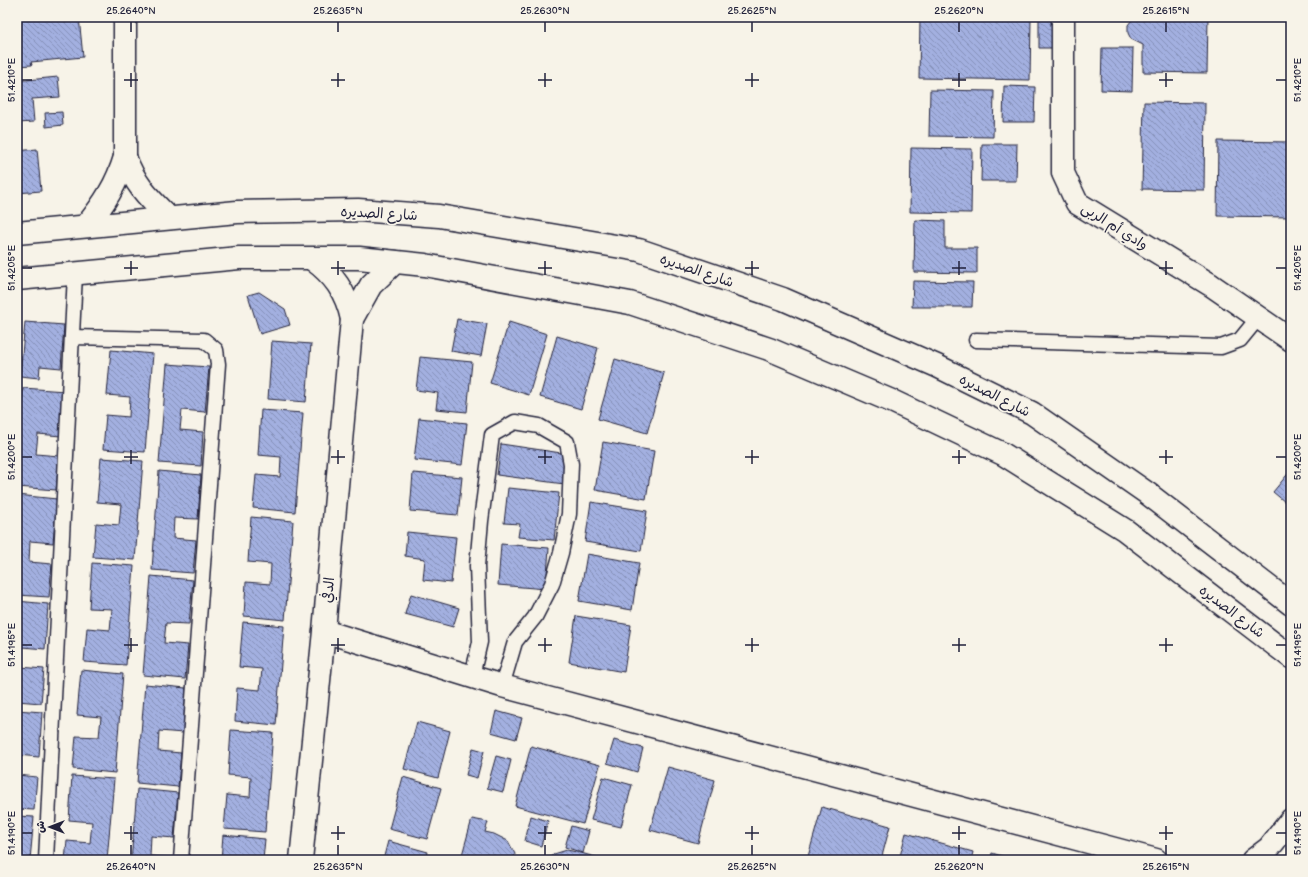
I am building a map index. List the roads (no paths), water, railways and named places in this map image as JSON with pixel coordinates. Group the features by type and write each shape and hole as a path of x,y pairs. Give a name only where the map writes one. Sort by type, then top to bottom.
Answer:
{"main road":[{"path":"86,226 109,195 119,177 126,157 125,17"},
{"name":"وادي أم الربى","path":"1062,17 1062,173 1077,203 1211,285 1291,340"},
{"path":"126,157 133,176 144,193 169,218"},
{"name":"شارع الصديره","path":"17,233 237,212 358,210 439,216 638,250 783,299 938,366 1032,413 1147,493 1291,604"},
{"name":"شارع الصديره","path":"17,279 239,258 359,258 425,264 630,302 768,349 894,402 1003,454 1126,530 1291,657"},
{"name":"الدفي","path":"301,860 324,631 352,320 344,293 325,269 312,259"},
{"name":"الدفي","path":"352,320 371,285 396,262"},
{"path":"324,631 502,686 1156,860"},
{"path":"1254,860 1269,848 1291,820"}],"lane":[{"path":"46,860 75,274"},
{"path":"976,340 1221,347 1240,340 1258,318"},
{"path":"72,337 204,340 216,350 218,371 181,860"},
{"path":"472,676 480,642 477,566 492,435 515,422 539,426 567,442 571,464 569,514 552,584 535,617 515,642 502,686"}]}
